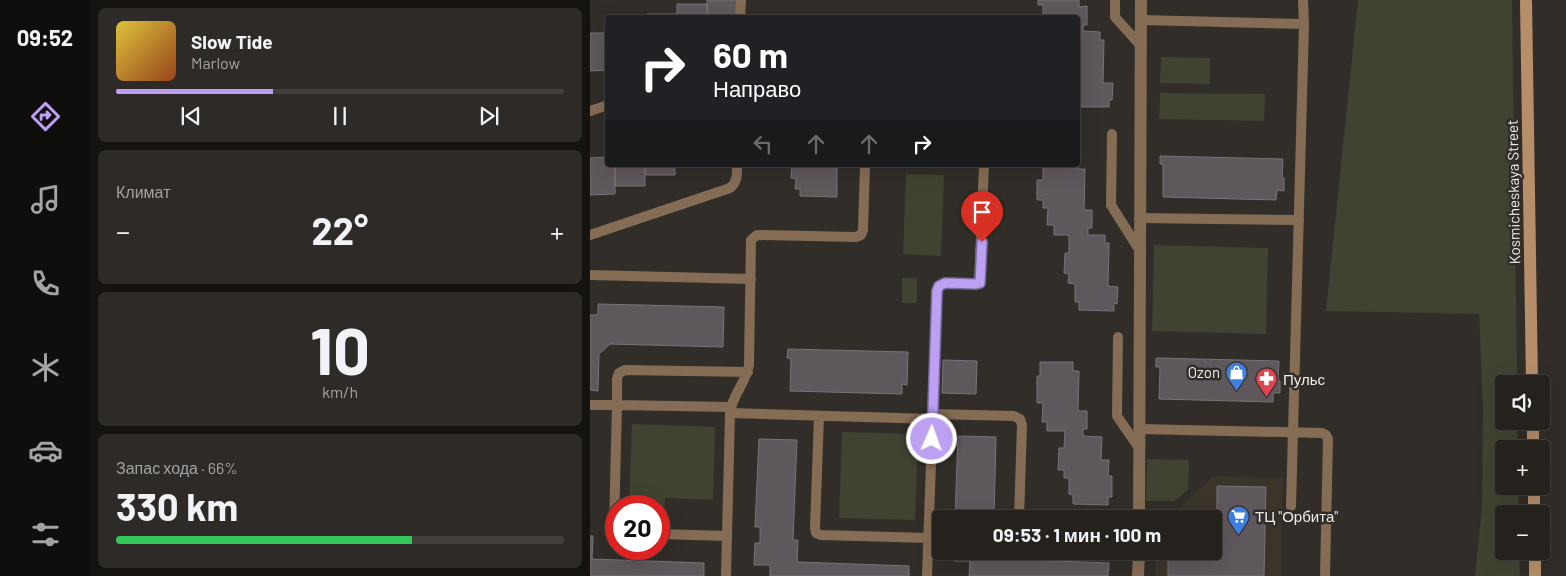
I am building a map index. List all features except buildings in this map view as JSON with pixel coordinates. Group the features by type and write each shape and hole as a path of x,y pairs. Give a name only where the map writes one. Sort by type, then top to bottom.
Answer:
{"street":[{"path":"1139,510 1141,0"},
{"name":"Kosmicheskaya Street","path":"1526,0 1532,375"},
{"path":"1138,560 1138,576"},
{"path":"1535,560 1535,576"}],"lane":[{"path":"740,0 740,15"},
{"path":"1114,0 1115,17 1141,46"},
{"path":"1291,506 1304,24 1303,0"},
{"path":"1141,20 1304,24"},
{"path":"590,111 605,106"},
{"path":"1112,134 1111,205 1140,251"},
{"path":"590,235 730,188 737,179 737,167"},
{"path":"726,576 730,410 748,372 751,240 757,235 856,237 861,235 863,230 865,167"},
{"path":"927,576 937,291 939,286 945,283 980,283 984,167"},
{"path":"1140,218 1299,220"},
{"path":"590,275 750,279"},
{"path":"1118,337 1117,416 1139,448"},
{"path":"615,495 616,405 619,373 625,370 748,372"},
{"path":"590,405 730,410 819,416 1014,416 1020,419 1022,425 1019,510"},
{"path":"819,416 816,533 821,535 928,538"},
{"path":"1139,429 1293,432 1322,433 1326,435 1328,439 1325,576"},
{"path":"670,534 726,536"}],"shaded area":[{"name":"ТЦ \"Орбита\"","path":"1213,476 1283,478 1281,576 1155,576 1156,560 1222,560 1222,510 1177,510"}],"green space":[{"path":"1358,0 1512,0 1517,375 1495,375 1495,430 1517,430 1518,440 1495,440 1495,495 1518,495 1519,505 1495,505 1495,560 1519,560 1520,576 1475,576 1482,507 1483,409 1479,314 1326,311"},
{"path":"1161,57 1210,58 1210,84 1160,83"},
{"path":"1160,93 1265,94 1264,121 1159,119"},
{"path":"906,174 944,175 941,256 903,254"},
{"path":"1154,245 1268,248 1266,334 1152,331"},
{"path":"902,278 917,278 917,303 902,303"},
{"path":"632,424 715,427 713,500 670,498 670,495 629,495"},
{"path":"842,432 918,434 915,520 839,518"},
{"path":"1147,459 1189,460 1188,490 1174,501 1146,501"}],"place":[{"name":"Ozon","path":"1236,391"},
{"name":"Пульс","path":"1267,398"},
{"name":"ТЦ \"Орбита\"","path":"1239,535"}],"route":[{"path":"932,439 937,291 939,286 945,283 980,283 982,242"}]}
